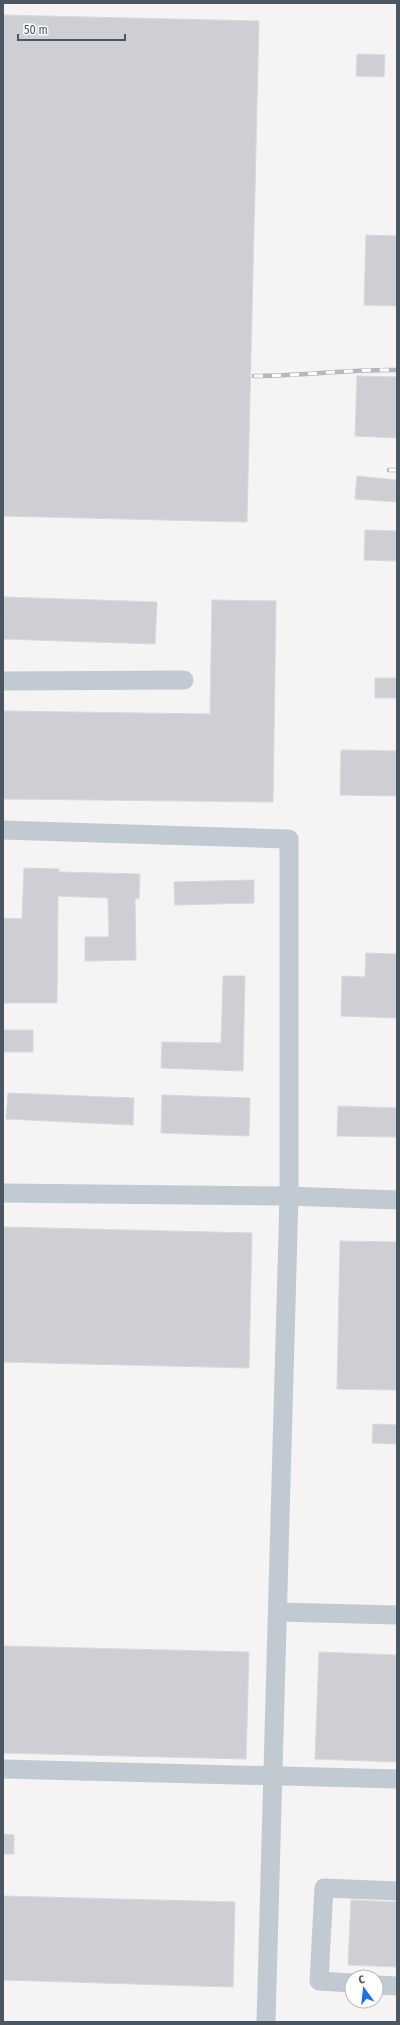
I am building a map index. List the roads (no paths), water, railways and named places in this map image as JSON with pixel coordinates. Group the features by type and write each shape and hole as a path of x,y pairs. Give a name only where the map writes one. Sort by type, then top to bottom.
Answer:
{"lane":[{"path":"3,681 184,680"},
{"path":"3,830 289,839 289,1196 266,2022"},
{"path":"3,1193 289,1196 397,1200"},
{"path":"278,1612 397,1614"},
{"path":"3,1769 397,1778"},
{"path":"344,1983 319,1981 324,1888 397,1891"},
{"path":"384,1985 397,1986"}],"railway":[{"path":"254,376 397,370"},
{"path":"389,470 397,470"}]}
